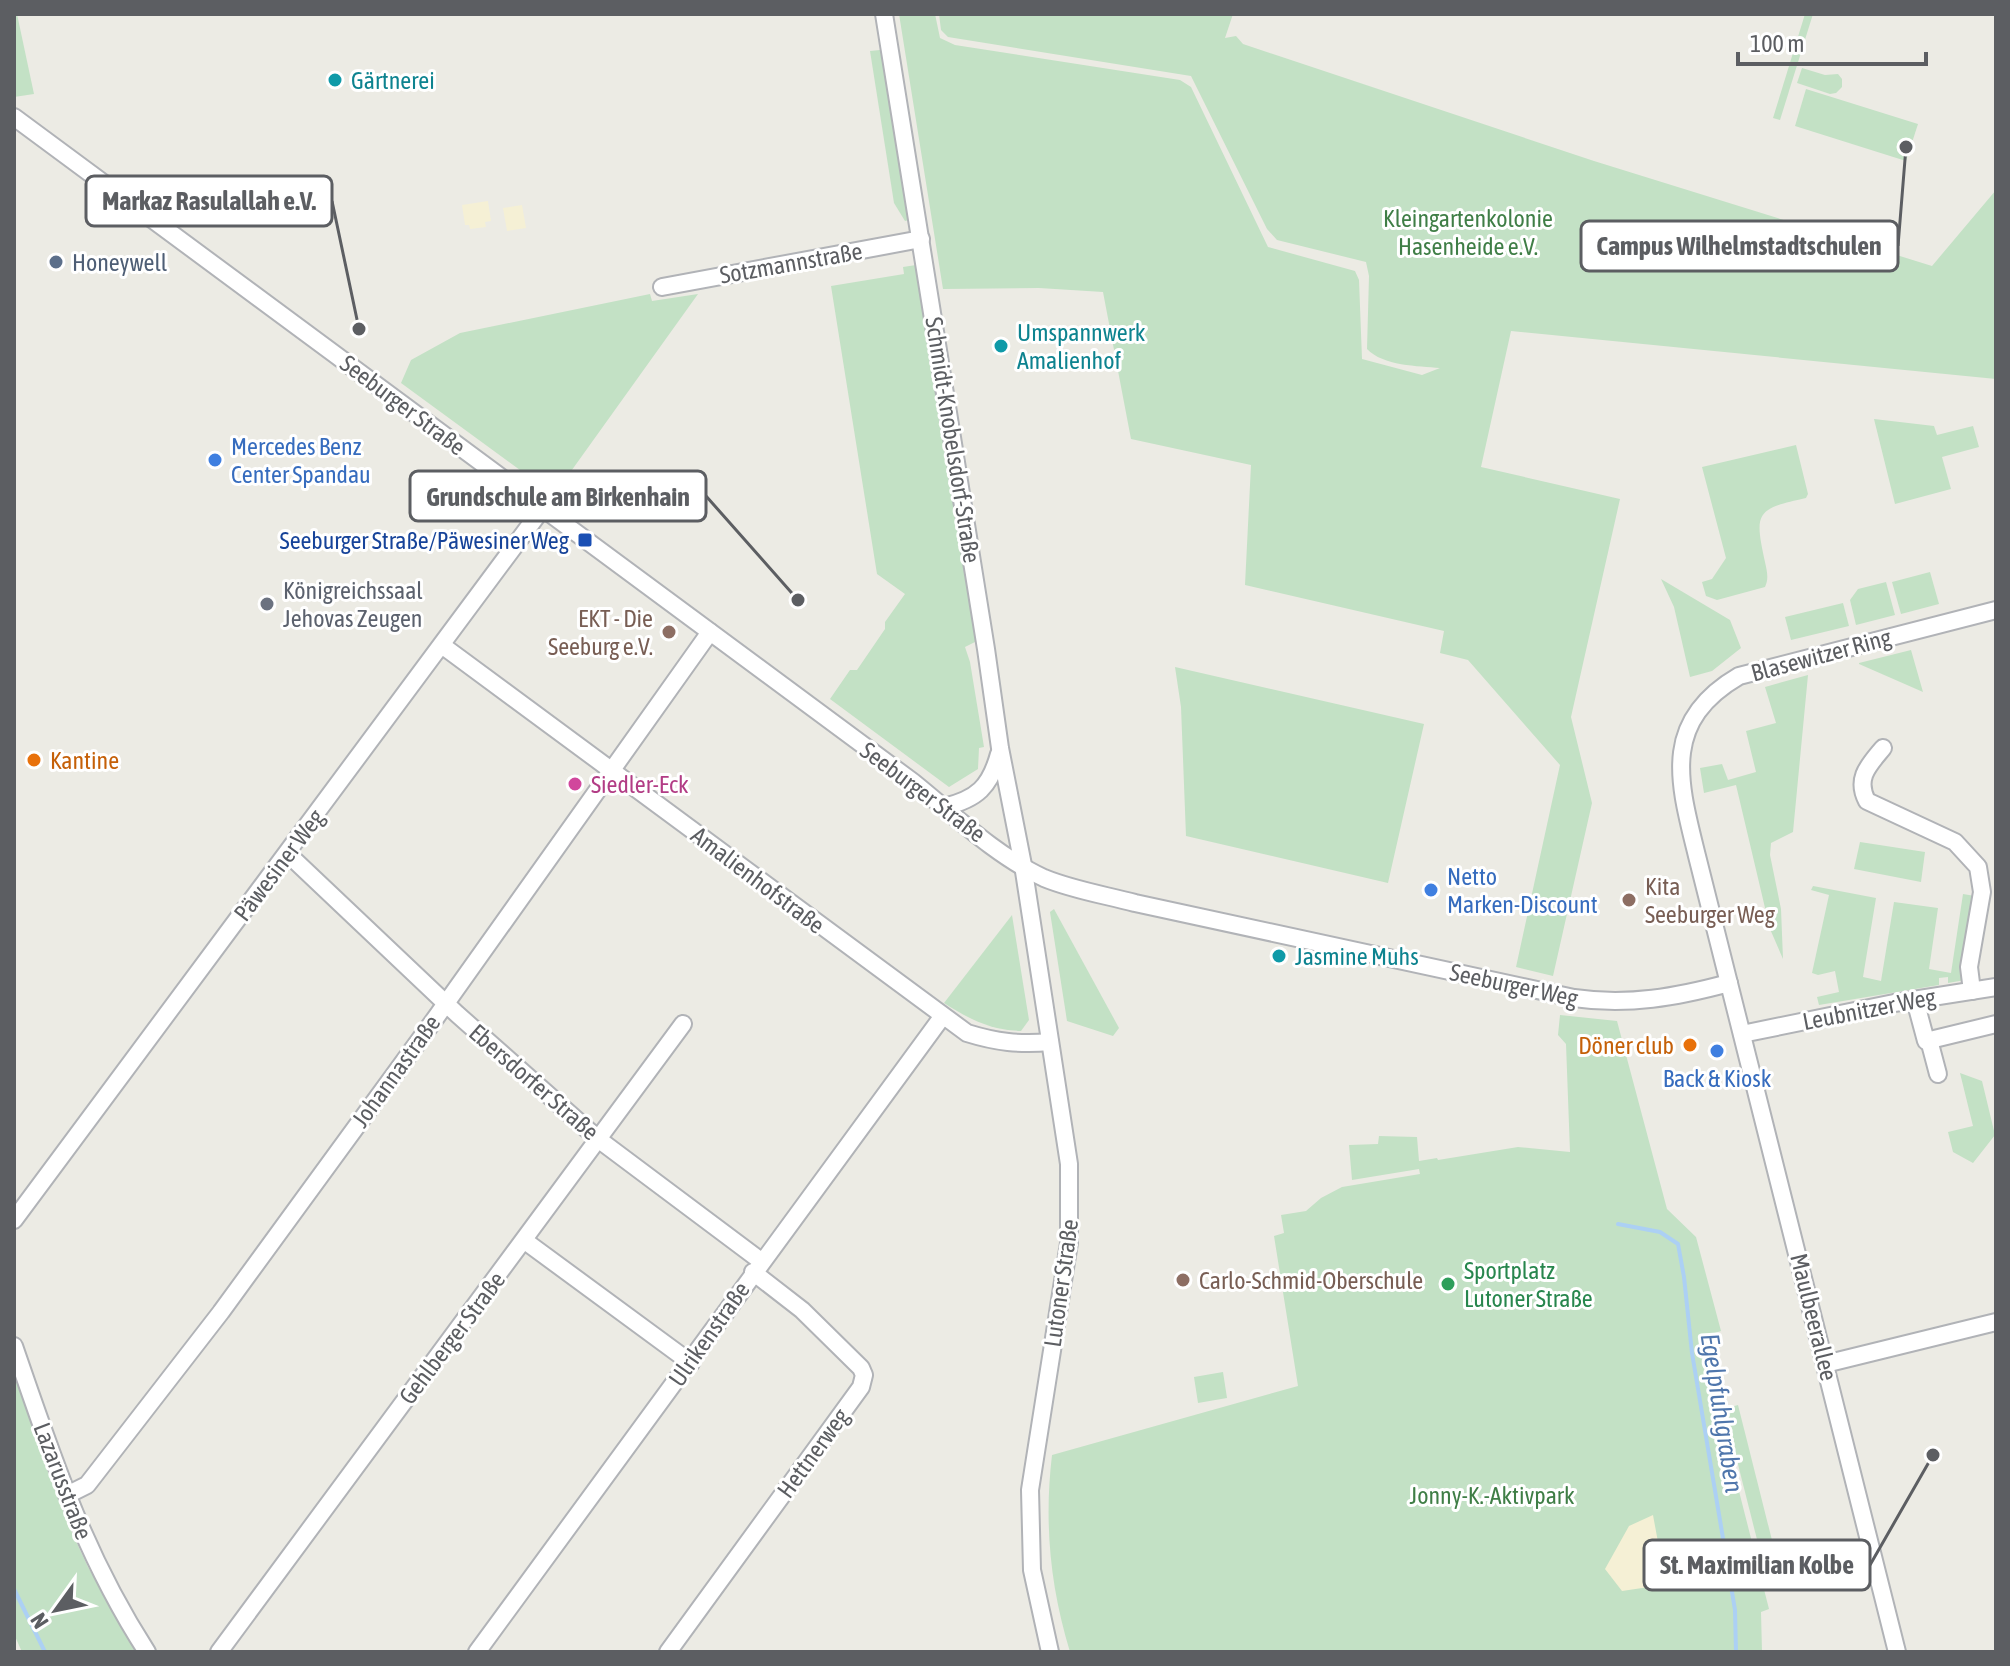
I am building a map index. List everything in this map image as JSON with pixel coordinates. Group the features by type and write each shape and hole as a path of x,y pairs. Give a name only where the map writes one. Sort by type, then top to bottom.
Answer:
{"street":[{"name":"Schmidt-Knobelsdorf-Straße","path":"884,14 1000,748 1023,865"},
{"name":"Seeburger Straße","path":"14,117 710,632 965,825 1023,865"},
{"name":"Sotzmannstraße","path":"662,287 921,239"},
{"name":"Päwesiner Weg","path":"14,1220 542,509"},
{"name":"Blasewitzer Ring","path":"1729,983 1681,787 1680,762 1696,716 1716,692 1749,672 1996,610"},
{"name":"Johannastraße","path":"67,1495 87,1485 221,1312 710,632"},
{"name":"Amalienhofstraße","path":"443,646 942,1017 967,1033 998,1043 1024,1045 1050,1042"},
{"path":"944,807 973,797 985,786 994,773 1000,748"},
{"path":"1883,748 1863,775 1861,790 1867,801 1955,842 1978,867 1982,892 1969,967 1972,991"},
{"name":"Ebersdorfer Straße","path":"288,854 445,1002 598,1139 757,1266"},
{"name":"Seeburger Weg","path":"1023,865 1063,885 1135,903 1563,997 1610,1002 1641,1001 1729,983"},
{"name":"Lutoner Straße","path":"1023,865 1067,1147 1071,1231 1033,1460 1029,1518 1036,1599 1050,1652"},
{"name":"Maulbeerallee","path":"1729,983 1897,1652"},
{"name":"Leubnitzer Weg","path":"1742,1034 1996,987"},
{"path":"1915,1000 1926,1041 1996,1024"},
{"name":"Ulrikenstraße","path":"477,1652 942,1017"},
{"name":"Gehlberger Straße","path":"219,1652 683,1024"},
{"path":"1929,1040 1938,1074"},
{"path":"525,1241 691,1363"},
{"name":"Hettnerweg","path":"668,1652 861,1387 864,1375 861,1368 757,1266"},
{"path":"1825,1364 1996,1322"},
{"name":"Lazarusstraße","path":"14,1346 67,1495 95,1563 147,1652"}],"green space":[{"path":"14,14 17,14 34,94 14,97"},
{"name":"Kleingartenkolonie Hasenheide e.V.","path":"899,14 935,14 940,38 955,45 1180,80 1191,87 1268,247 1355,271 1359,280 1362,359 1422,375 1440,368 1391,362 1367,349 1369,276 1366,262 1277,240 1267,229 1191,76 948,37 941,30 939,14 1233,14 1225,38 1236,36 1243,44 1594,161 1932,266 1996,190 1996,379 1511,331 1481,467 1620,499 1571,717 1592,803 1553,976 1516,967 1560,765 1468,660 1440,653 1444,631 1245,585 1251,465 1131,439 1103,292 1039,288 943,289"},
{"path":"1805,14 1813,14 1780,120 1773,118"},
{"path":"880,50 909,220 905,221 894,203 870,51"},
{"path":"1802,68 1825,75 1838,74 1842,87 1830,94 1797,83"},
{"path":"1806,89 1918,124 1906,161 1795,126"},
{"path":"916,265 977,641 965,647 984,747 979,748 978,769 949,787 830,699 850,670 857,670 905,594 877,574 831,286 904,274 903,267"},
{"path":"650,294 652,301 698,294 554,495 401,383 411,360 460,333"},
{"path":"1874,419 1934,426 1937,435 1973,426 1979,447 1942,457 1951,489 1895,504"},
{"path":"1796,445 1808,494 1806,498 1777,506 1763,515 1760,532 1767,575 1765,587 1717,600 1706,596 1702,582 1712,579 1726,558 1702,467"},
{"path":"1930,572 1939,604 1901,614 1892,582"},
{"path":"1661,579 1730,620 1741,648 1712,671 1690,677 1674,607"},
{"path":"1886,582 1895,615 1856,625 1850,600 1858,589"},
{"path":"1843,603 1849,626 1791,640 1785,617"},
{"path":"1911,650 1923,692 1859,664 1859,663"},
{"path":"1175,667 1424,724 1388,883 1186,836 1181,707"},
{"path":"1808,675 1793,832 1771,843 1770,855 1781,909 1783,959 1770,929 1736,785 1704,793 1700,768 1722,764 1728,780 1756,772 1746,731 1776,723 1765,687"},
{"path":"1860,842 1925,852 1921,882 1854,869"},
{"path":"1813,886 1876,898 1863,977 1881,981 1894,902 1938,908 1929,969 1951,973 1963,894 1975,896 1965,980 1948,983 1948,977 1939,978 1939,985 1819,1005 1817,997 1839,992 1835,971 1818,975 1812,973 1829,895 1811,890"},
{"path":"1054,909 1119,1028 1113,1036 1067,1021 1050,912"},
{"path":"1012,915 1029,1020 1021,1031 980,1023 944,1003"},
{"name":"Jonny-K.-Aktivpark","path":"1560,1015 1617,1021 1667,1209 1696,1237 1721,1331 1700,1338 1769,1609 1761,1612 1762,1652 1070,1652 1050,1554 1052,1455 1298,1386 1274,1236 1284,1233 1281,1215 1306,1211 1321,1198 1342,1187 1420,1174 1419,1169 1352,1180 1349,1145 1378,1144 1379,1136 1417,1137 1419,1161 1518,1147 1570,1152 1566,1044 1558,1035"},
{"path":"1960,1073 1982,1081 1995,1135 1973,1163 1953,1152 1948,1132 1973,1126"},
{"path":"14,1368 67,1522 88,1567 137,1652 22,1652 14,1634"},
{"path":"1223,1372 1227,1398 1198,1403 1194,1377"},
{"path":"1738,1405 1783,1584 1769,1587 1724,1409"}],"sand":[{"path":"488,201 491,221 485,222 486,227 470,229 469,225 465,225 462,205"},
{"path":"522,205 526,228 507,231 503,208"},
{"path":"1653,1515 1660,1553 1645,1574 1652,1580 1649,1587 1622,1591 1605,1569 1629,1526"}],"waterway":[{"name":"Egelpfuhlgraben","path":"1618,1224 1660,1232 1678,1244 1692,1353 1735,1610 1736,1652"},
{"path":"14,1589 45,1652"}],"place":[{"name":"Gärtnerei","path":"335,80"},
{"name":"Campus Wilhelmstadtschulen","path":"1906,147"},
{"name":"Honeywell","path":"56,262"},
{"name":"Markaz Rasulallah e.V.","path":"359,329"},
{"name":"Umspannwerk Amalienhof","path":"1001,346"},
{"name":"Mercedes Benz Center Spandau","path":"215,460"},
{"name":"Seeburger Straße/Päwesiner Weg","path":"585,540"},
{"name":"Grundschule am Birkenhain","path":"798,600"},
{"name":"Königreichssaal Jehovas Zeugen","path":"267,604"},
{"name":"EKT - Die Seeburg e.V.","path":"669,632"},
{"name":"Kantine","path":"34,760"},
{"name":"Siedler-Eck","path":"575,784"},
{"name":"Netto Marken-Discount","path":"1431,890"},
{"name":"Kita Seeburger Weg","path":"1629,900"},
{"name":"Jasmine Muhs","path":"1279,956"},
{"name":"Döner club","path":"1690,1045"},
{"name":"Back & Kiosk","path":"1717,1051"},
{"name":"Carlo-Schmid-Oberschule","path":"1183,1280"},
{"name":"Sportplatz Lutoner Straße","path":"1448,1284"},
{"name":"St. Maximilian Kolbe","path":"1933,1455"}]}
